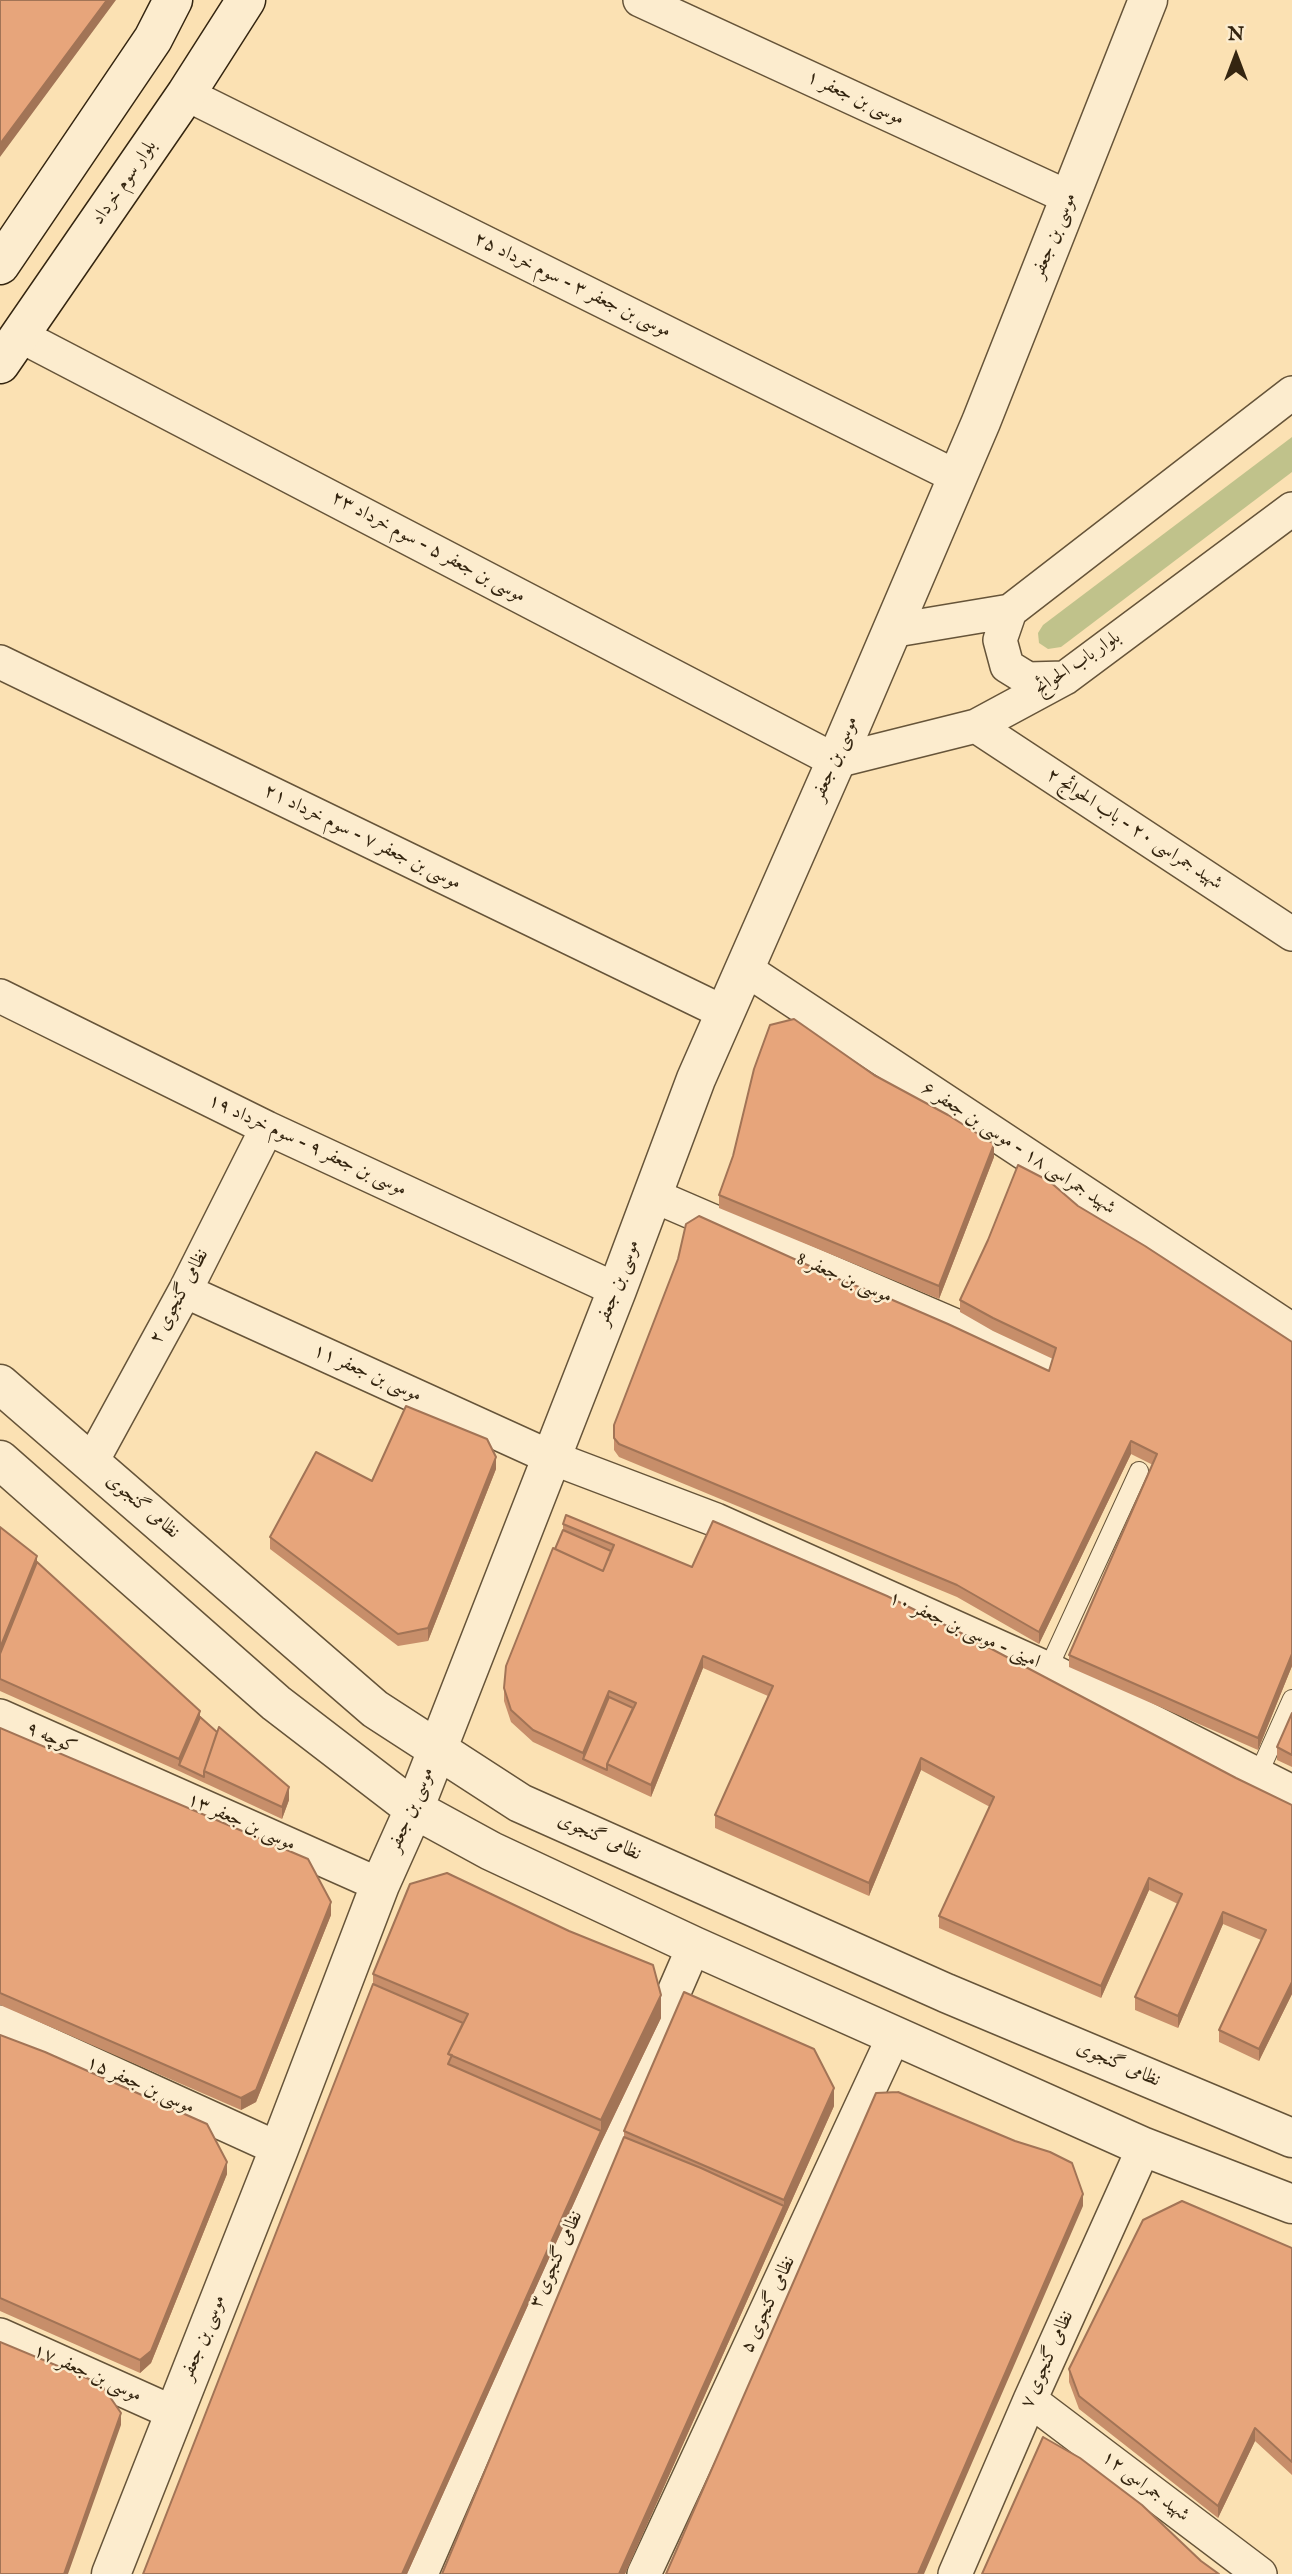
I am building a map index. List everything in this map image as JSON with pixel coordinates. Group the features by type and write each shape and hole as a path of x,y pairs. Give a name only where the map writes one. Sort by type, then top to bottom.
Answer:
{"street":[{"name":"بلوار سوم خرداد","path":"10,349 186,94 246,0"},
{"name":"موسی بن جعفر ۱","path":"640,0 1070,198"},
{"name":"موسی بن جعفر","path":"111,2574 380,1885 414,1809 617,1290 696,1079 957,477 1148,0"},
{"path":"0,265 12,224 165,7"},
{"name":"موسی بن جعفر ۳ - سوم خرداد ۲۵","path":"186,94 957,477"},
{"name":"موسی بن جعفر ۵ - سوم خرداد ۲۳","path":"10,349 836,761"},
{"path":"891,631 1010,611 1292,393"},
{"name":"بلوار باب الحوائج","path":"836,761 976,726 1065,678 1284,526"},
{"path":"1010,611 1000,640 1007,666 1028,679 1065,678"},
{"name":"موسی بن جعفر ۷ - سوم خرداد ۲۱","path":"0,662 725,1013"},
{"name":"شهید جمراسی ۲۰ - باب الحوائج ۲","path":"976,726 1292,934"},
{"name":"شهید جمراسی ۱۸ - موسی بن جعفر ۶","path":"744,968 1292,1330"},
{"name":"موسی بن جعفر ۹ - سوم خرداد ۱۹","path":"0,996 267,1128 617,1290"},
{"name":"نظامی گنجوی ۲","path":"91,1463 185,1291 267,1128"},
{"name":"موسی بن جعفر 8","path":"652,1195 1037,1361"},
{"name":"موسی بن جعفر ۱۱","path":"185,1291 550,1457"},
{"name":"نظامی گنجوی","path":"0,1384 375,1709 520,1803 933,1987 1292,2138"},
{"name":"امینی - موسی بن جعفر ۱۰","path":"550,1457 716,1520 1048,1669 1292,1792"},
{"path":"0,1460 276,1703 414,1809 491,1852 894,2036 1144,2147 1292,2204"},
{"name":"کوچه ۹","path":"0,1716 103,1762"},
{"name":"موسی بن جعفر ۱۳","path":"103,1762 380,1885"},
{"name":"نظامی گنجوی ۳","path":"421,2574 694,1946"},
{"name":"موسی بن جعفر ۱۵","path":"0,2022 279,2149"},
{"name":"نظامی گنجوی ۵","path":"644,2574 894,2036"},
{"name":"نظامی گنجوی ۷","path":"955,2574 1144,2147"},
{"name":"موسی بن جعفر ۱۷","path":"0,2335 174,2413"},
{"name":"شهید جمراسی ۱۲","path":"1030,2400 1260,2574"}],"lane":[{"path":"1048,1669 1139,1472"},
{"path":"1258,1775 1292,1699"}],"green space":[{"path":"1292,437 1292,472 1061,647 1048,649 1039,643 1038,633 1043,625"}],"building":[{"path":"0,0 107,0 0,144"},
{"path":"794,1019 874,1075 948,1115 994,1144 939,1286 719,1195 733,1156 754,1069 770,1025"},
{"path":"1018,1165 1049,1181 1078,1206 1145,1246 1292,1342 1292,1654 1258,1738 1069,1655 1157,1454 1131,1441 1039,1632 957,1585 619,1444 614,1438 614,1425 678,1259 686,1224 699,1216 1049,1371 1056,1348 960,1300"},
{"path":"406,1406 487,1439 496,1457 428,1628 398,1634 270,1537 316,1452 372,1481"},
{"path":"566,1515 692,1567 713,1521 887,1596 1292,1805 1292,1982 1259,2049 1219,2030 1266,1930 1223,1912 1178,2016 1135,1997 1182,1894 1149,1878 1101,1986 939,1916 994,1797 921,1758 869,1883 715,1815 773,1686 703,1656 651,1785 607,1764 636,1703 609,1691 583,1753 533,1730 511,1710 504,1688 506,1666 553,1548 603,1571 614,1545 563,1524"},
{"path":"0,1527 37,1556 0,1648"},
{"path":"563,1530 611,1551 603,1571 555,1549"},
{"path":"37,1562 200,1711 179,1759 0,1679 0,1654"},
{"path":"609,1697 633,1708 607,1764 607,1770 583,1759"},
{"path":"1292,1713 1292,1755 1277,1747"},
{"path":"200,1717 217,1732 204,1777 179,1765"},
{"path":"219,1727 289,1787 282,1807 204,1771"},
{"path":"0,1728 308,1859 331,1902 256,2090 241,2098 0,1993"},
{"path":"447,1873 569,1931 653,1965 661,1995 601,2120 448,2054 468,2014 373,1974 410,1884"},
{"path":"373,1984 463,2023 448,2054 452,2055 448,2064 601,2131 402,2574 143,2574"},
{"path":"684,1992 814,2049 834,2088 784,2200 624,2131"},
{"path":"0,2035 45,2052 207,2124 227,2162 151,2351 140,2360 0,2298"},
{"path":"898,2092 1072,2163 1083,2194 918,2574 666,2574 876,2093"},
{"path":"624,2137 784,2206 619,2574 442,2574"},
{"path":"1182,2201 1292,2248 1292,2462 1255,2428 1218,2506 1079,2396 1069,2369 1143,2220"},
{"path":"0,2342 101,2384 121,2413 64,2574 0,2574"},
{"path":"1043,2437 1080,2458 1142,2505 1201,2561 1219,2574 982,2574"}]}
